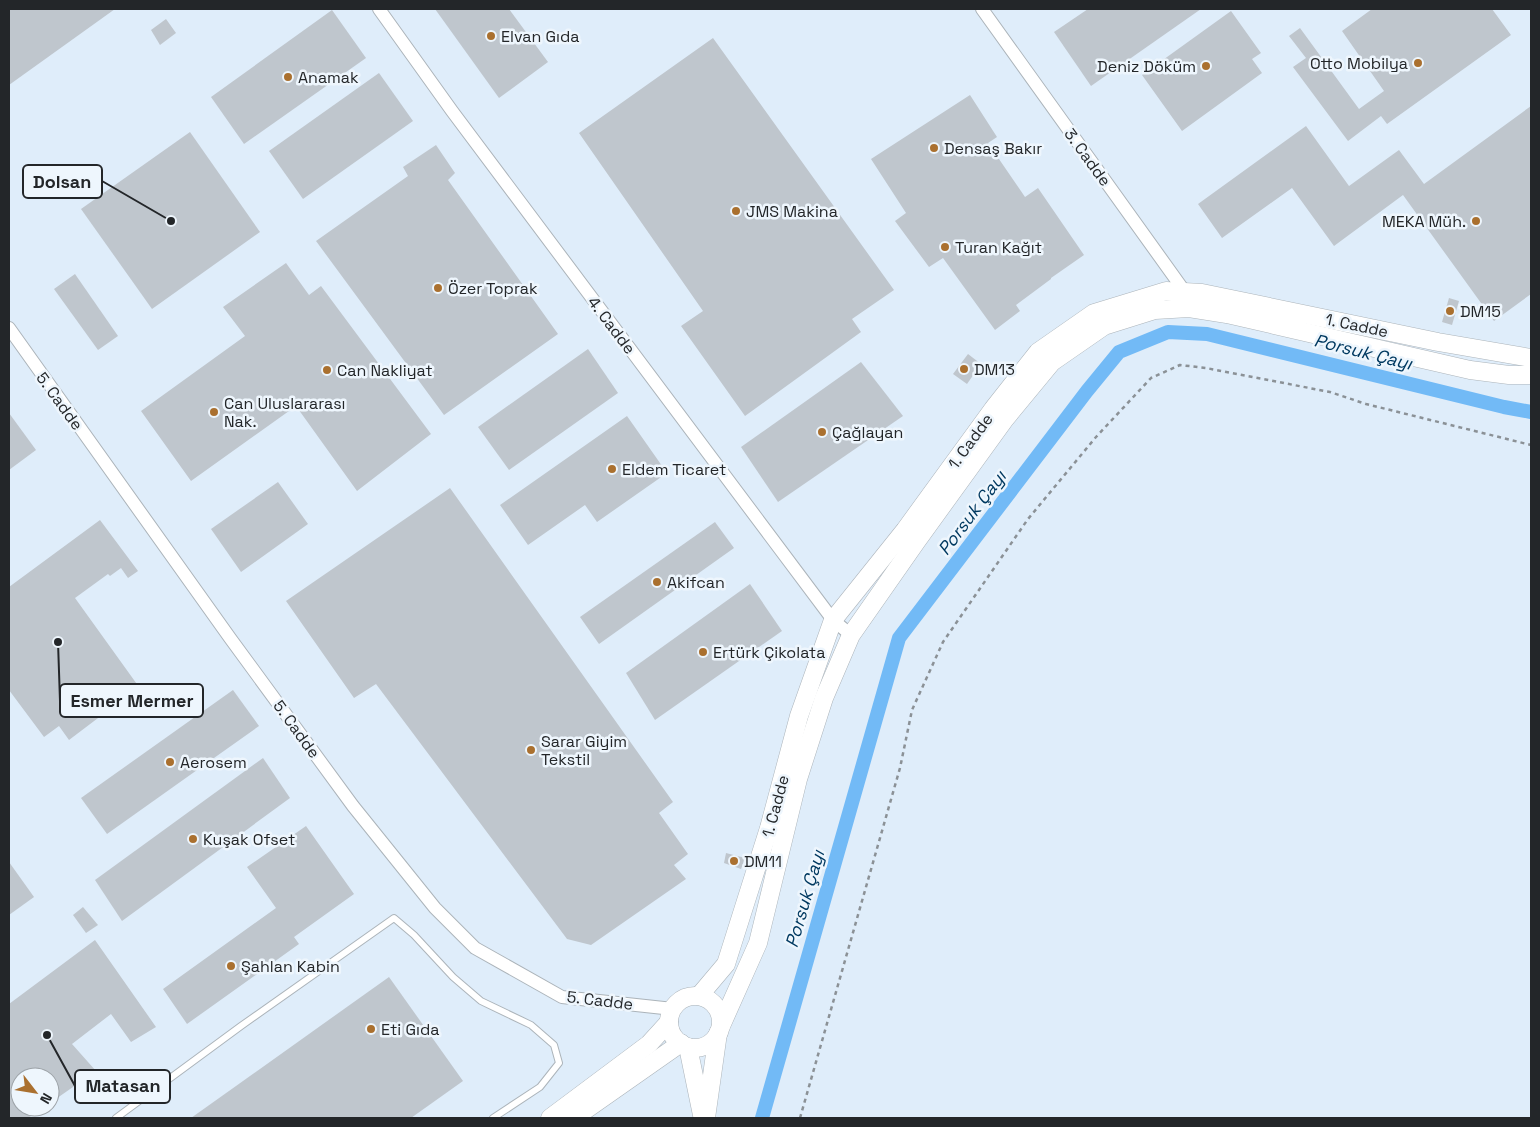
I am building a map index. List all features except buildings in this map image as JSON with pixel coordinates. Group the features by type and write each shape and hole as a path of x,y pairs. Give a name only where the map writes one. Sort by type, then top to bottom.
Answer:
{"street":[{"name":"4. Cadde","path":"379,9 452,111 833,620 851,635"},
{"name":"3. Cadde","path":"982,9 1187,300"},
{"name":"1. Cadde","path":"699,996 726,964 770,828 799,716 833,620 905,530 1038,352 1094,313 1166,291 1236,316 1470,370 1509,375 1531,375"},
{"name":"1. Cadde","path":"719,1030 758,943 798,779 824,698 851,635 944,503 1006,419 1052,362 1104,326 1187,300 1202,293 1438,342 1531,358"},
{"name":"5. Cadde","path":"9,328 230,638 353,806 435,908 475,948 562,997 671,1016"},
{"path":"550,1118 649,1044 684,998 699,996 707,999 718,1010 721,1018 704,1118"},
{"path":"671,1016 675,1038 685,1045 697,1047 705,1045 713,1040 719,1030"},
{"path":"574,1118 685,1045"},
{"path":"685,1045 704,1118"}],"lane":[{"path":"116,1118 394,918 414,935 453,977 481,1001 531,1025 554,1045 558,1063 540,1087 493,1118"}],"path":[{"path":"800,1118 900,768 912,710 943,642 1028,518 1096,437 1151,378 1180,365 1206,368 1330,392 1366,404 1531,445"}],"shaded area":[{"path":"9,9 1531,9 1531,1118 9,1118"}],"waterway":[{"name":"Porsuk Çayı","path":"762,1118 899,638 1087,391 1119,352 1168,332 1207,334 1531,412"}],"place":[{"name":"Elvan Gıda","path":"491,36"},
{"name":"Otto Mobilya","path":"1418,63"},
{"name":"Deniz Döküm","path":"1206,66"},
{"name":"Anamak","path":"288,77"},
{"name":"Densaş Bakır","path":"934,148"},
{"name":"JMS Makina","path":"736,211"},
{"name":"Dolsan","path":"171,221"},
{"name":"MEKA Müh.","path":"1476,221"},
{"name":"Turan Kağıt","path":"945,247"},
{"name":"Özer Toprak","path":"438,288"},
{"name":"DM15","path":"1450,311"},
{"name":"DM13","path":"964,369"},
{"name":"Can Nakliyat","path":"327,370"},
{"name":"Can Uluslararası Nak.","path":"214,412"},
{"name":"Çağlayan","path":"822,432"},
{"name":"Eldem Ticaret","path":"612,469"},
{"name":"Akifcan","path":"657,582"},
{"name":"Esmer Mermer","path":"58,642"},
{"name":"Ertürk Çikolata","path":"703,652"},
{"name":"Sarar Giyim Tekstil","path":"531,750"},
{"name":"Aerosem","path":"170,762"},
{"name":"Kuşak Ofset","path":"193,839"},
{"name":"DM11","path":"734,861"},
{"name":"Şahlan Kabin","path":"231,966"},
{"name":"Eti Gıda","path":"371,1029"},
{"name":"Matasan","path":"47,1035"}]}
